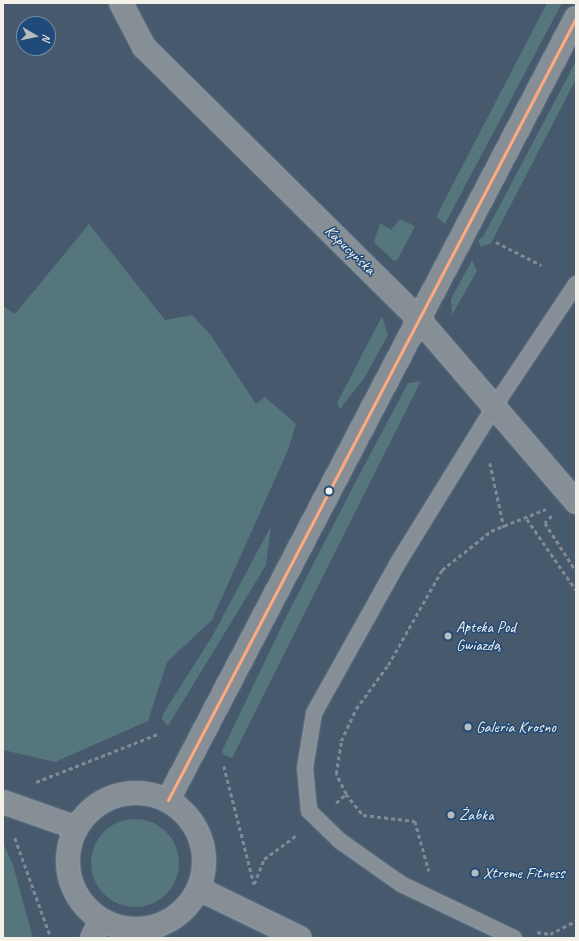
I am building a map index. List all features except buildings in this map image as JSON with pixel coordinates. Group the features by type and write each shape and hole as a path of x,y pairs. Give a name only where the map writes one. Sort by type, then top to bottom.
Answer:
{"main road":[{"name":"Kapucyńska","path":"121,3 144,47 417,317 576,502"},
{"path":"168,800 417,317 576,18"},
{"path":"134,792 168,800 189,818 204,848 204,869 199,889 186,908 160,924 146,928 97,929 70,875 70,847 77,828 87,814 117,795 134,792"},
{"path":"3,802 77,828"},
{"path":"199,889 300,938"}],"lane":[{"path":"514,938 401,884 340,842 309,811 305,768 314,713 399,561 494,408 576,284"}],"path":[{"path":"496,242 540,265"},
{"path":"492,459 489,466 498,490 504,527"},
{"path":"430,874 415,821 363,815 346,794 336,774 342,741 356,709 388,665 442,570 491,531 527,519 549,508"},
{"path":"527,519 576,590"},
{"path":"29,785 158,734"},
{"path":"224,766 254,884 264,859 317,820 346,794"},
{"path":"15,838 51,938"},
{"path":"530,932 550,934 576,922"},
{"path":"549,938 550,934"}],"green space":[{"path":"547,3 562,3 445,224 437,218 438,213"},
{"path":"576,61 576,79 491,243 481,247 478,240 483,237"},
{"path":"400,219 415,226 398,259 394,261 374,242 380,223 391,230"},
{"path":"89,224 165,320 192,315 210,334 256,404 265,397 296,424 288,450 212,620 167,662 148,721 55,762 3,750 3,306 15,314"},
{"path":"472,260 477,271 452,315 451,299"},
{"path":"382,316 388,335 365,377 340,409 337,403"},
{"path":"421,381 232,758 224,755 222,751 285,619 355,483 408,383"},
{"path":"271,526 266,565 168,726 162,719 163,714 213,635"},
{"path":"135,819 152,823 166,832 175,846 179,863 175,880 166,894 152,903 135,907 118,903 104,894 95,880 91,863 95,846 104,832 118,823"},
{"path":"3,843 13,865 33,938 3,938"}],"transit line":[{"path":"168,800 576,18"}],"place":[{"name":"Apteka Pod Gwiazdą","path":"448,636"},
{"name":"Galeria Krosno","path":"468,727"},
{"name":"Żabka","path":"451,815"},
{"name":"Xtreme Fitness","path":"475,873"}]}
